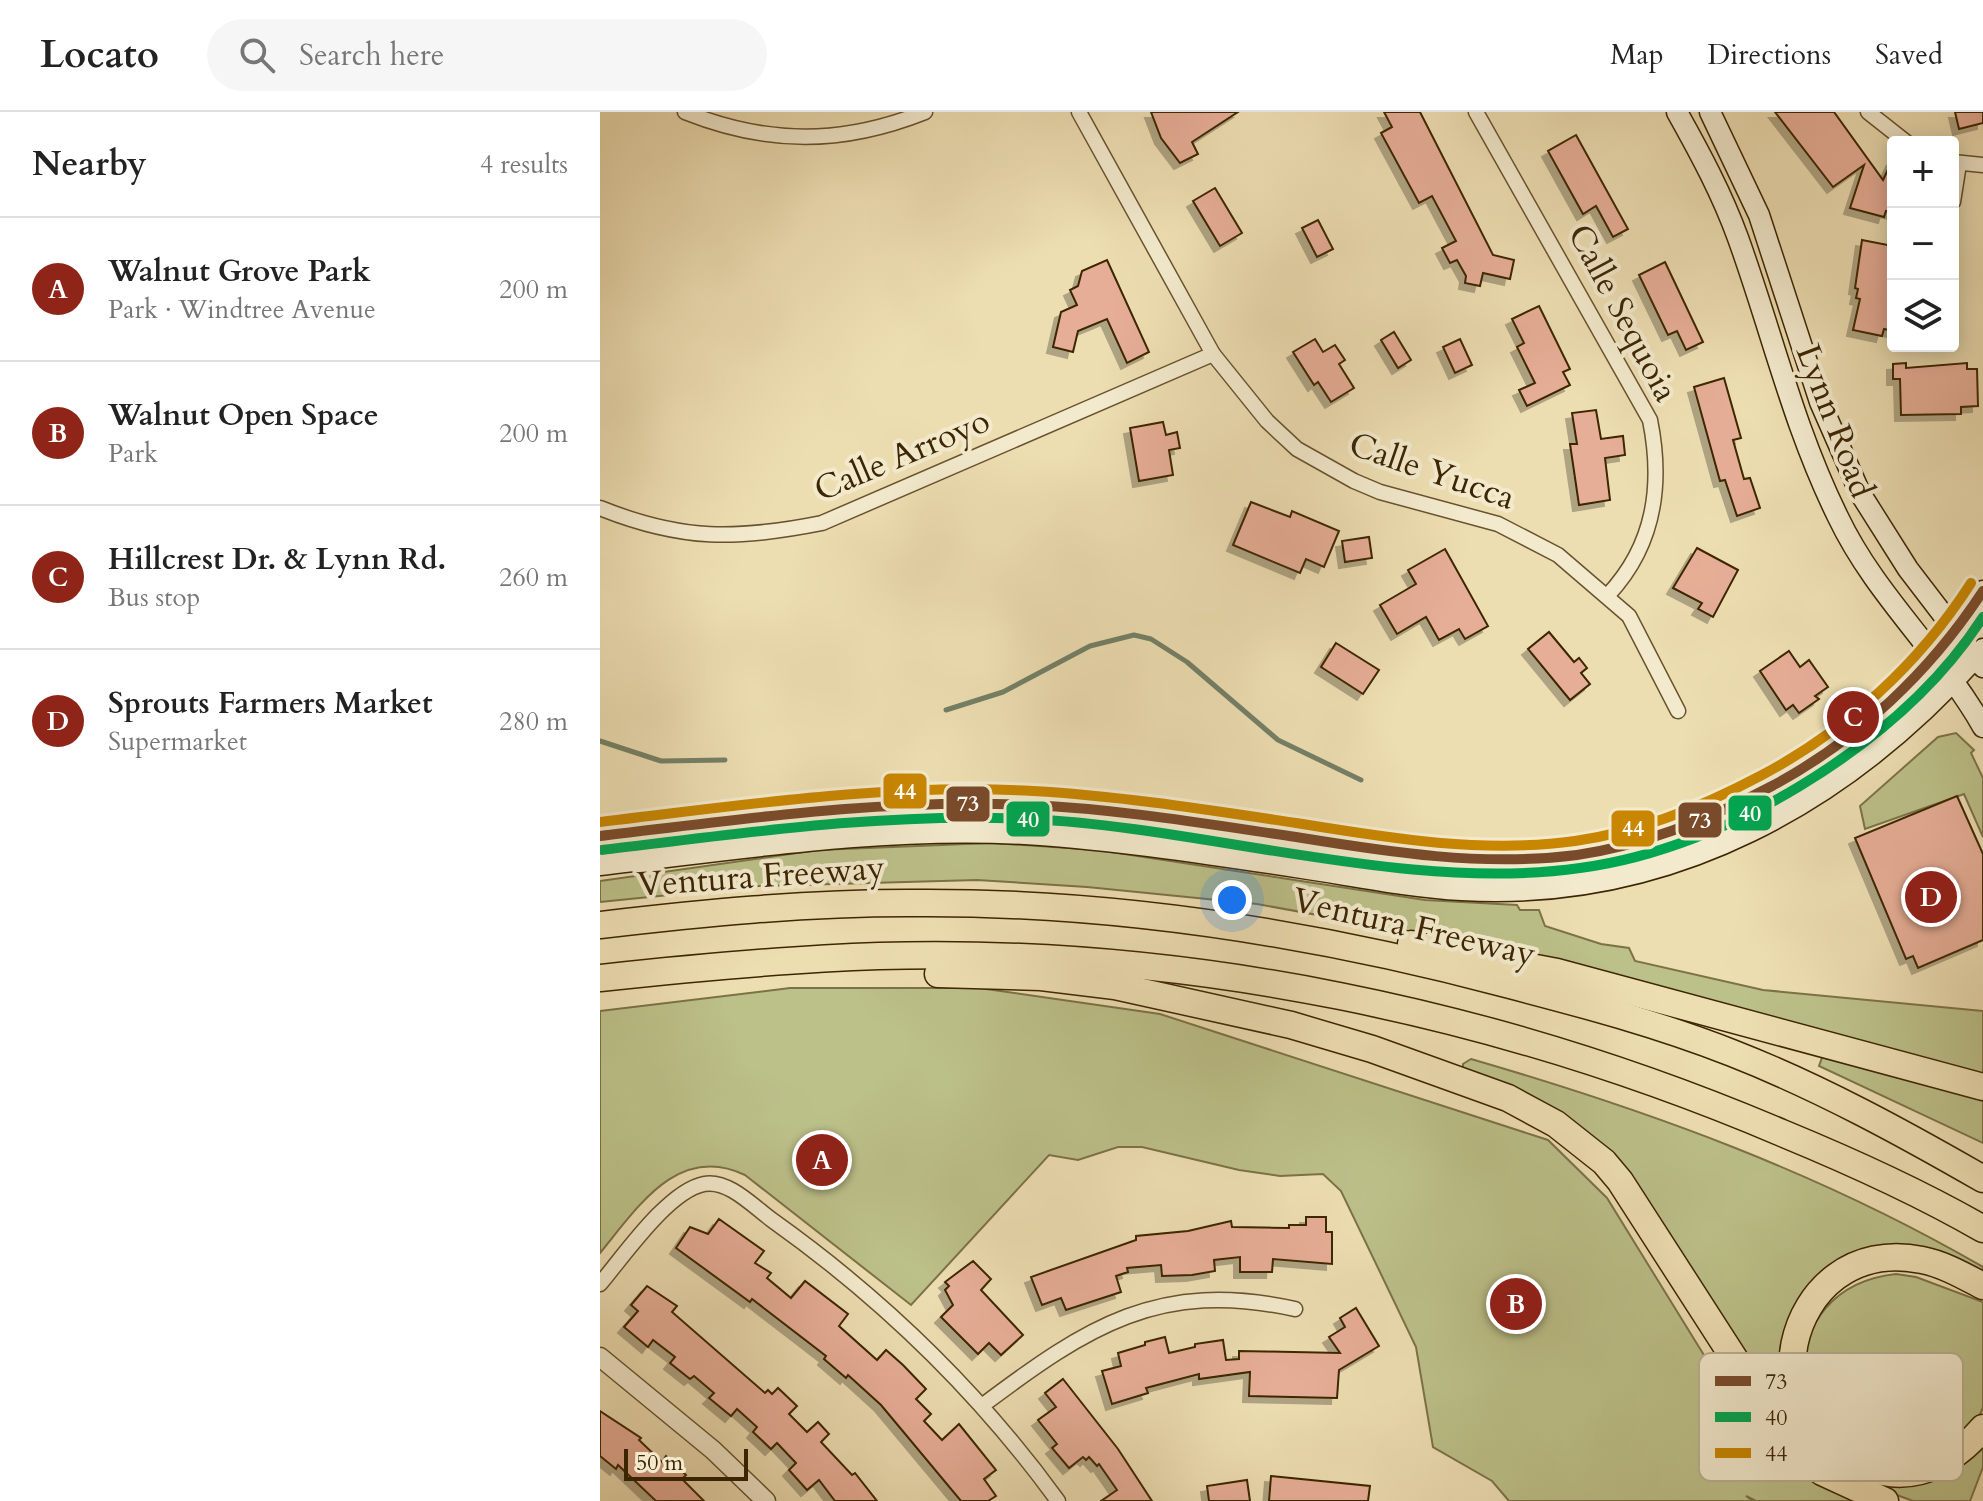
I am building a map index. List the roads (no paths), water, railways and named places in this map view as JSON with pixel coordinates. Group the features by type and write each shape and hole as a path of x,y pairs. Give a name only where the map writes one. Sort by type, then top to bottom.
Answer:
{"highway":[{"name":"Ventura Freeway","path":"600,925 816,905 910,903 1099,910 1233,924 1370,951 1638,1018 1736,1054 1825,1096 1983,1179"},
{"path":"1233,924 1362,936 1557,972 1983,1087"},
{"path":"600,978 752,962 881,956 1062,961 1265,984 1444,1019 1573,1054 1676,1089 1818,1148 1983,1229"},
{"path":"752,962 806,975 1041,977 1115,986 1291,1025 1372,1049 1508,1098 1556,1124 1604,1162 1620,1181 1731,1353"},
{"path":"1791,1353 1792,1345 1815,1295 1835,1278 1863,1263 1889,1258 1921,1260 1983,1286"},
{"path":"1963,1448 1983,1428"},
{"path":"1842,1481 1885,1501"}],"main road":[{"name":"Lynn Road","path":"1677,112 1715,183 1737,236 1782,381 1838,518 1884,593 1983,727"},
{"name":"Lynn Road","path":"1710,112 1759,215 1820,402 1844,459 1878,524 1956,633 1981,658"},
{"path":"600,836 827,810 979,803 1147,815 1444,858 1551,858 1594,850 1702,817 1792,775 1865,724 1956,633 1983,591"},
{"path":"600,865 883,836 1023,834 1162,846 1418,886 1464,890 1543,889 1655,871 1775,821 1865,763 1981,658"},
{"path":"1543,889 1537,875 1594,850"}],"street":[{"path":"685,112 725,128 770,137 813,137 863,132 925,112"},
{"name":"Calle Yucca","path":"1079,112 1213,354 1267,421 1297,449 1380,492 1472,515 1514,531 1558,555 1629,616 1678,711"},
{"name":"Calle Sequoia","path":"1476,112 1650,420 1655,448 1655,505 1648,533 1635,559 1608,595"},
{"path":"1868,112 1898,136"},
{"path":"1959,163 1983,165"},
{"name":"Calle Arroyo","path":"600,508 637,523 724,537 767,534 822,523 1213,354"},
{"path":"600,1284 644,1232 681,1196 707,1183 728,1188 823,1256 887,1309 983,1405 1058,1501"},
{"path":"983,1405 1071,1340 1129,1314 1167,1305 1225,1299 1295,1309"},
{"path":"600,1357 713,1450 766,1501"}],"waterway":[{"path":"946,710 1003,692 1090,646 1134,635 1151,639 1187,662 1278,740 1361,780"},
{"path":"600,741 661,761 725,760"}],"place":[{"name":"Hillcrest Dr. & Lynn Rd.","path":"1853,717"},
{"name":"Sprouts Farmers Market","path":"1931,897"},
{"name":"Walnut Grove Park","path":"822,1160"},
{"name":"Walnut Open Space","path":"1516,1304"}]}
